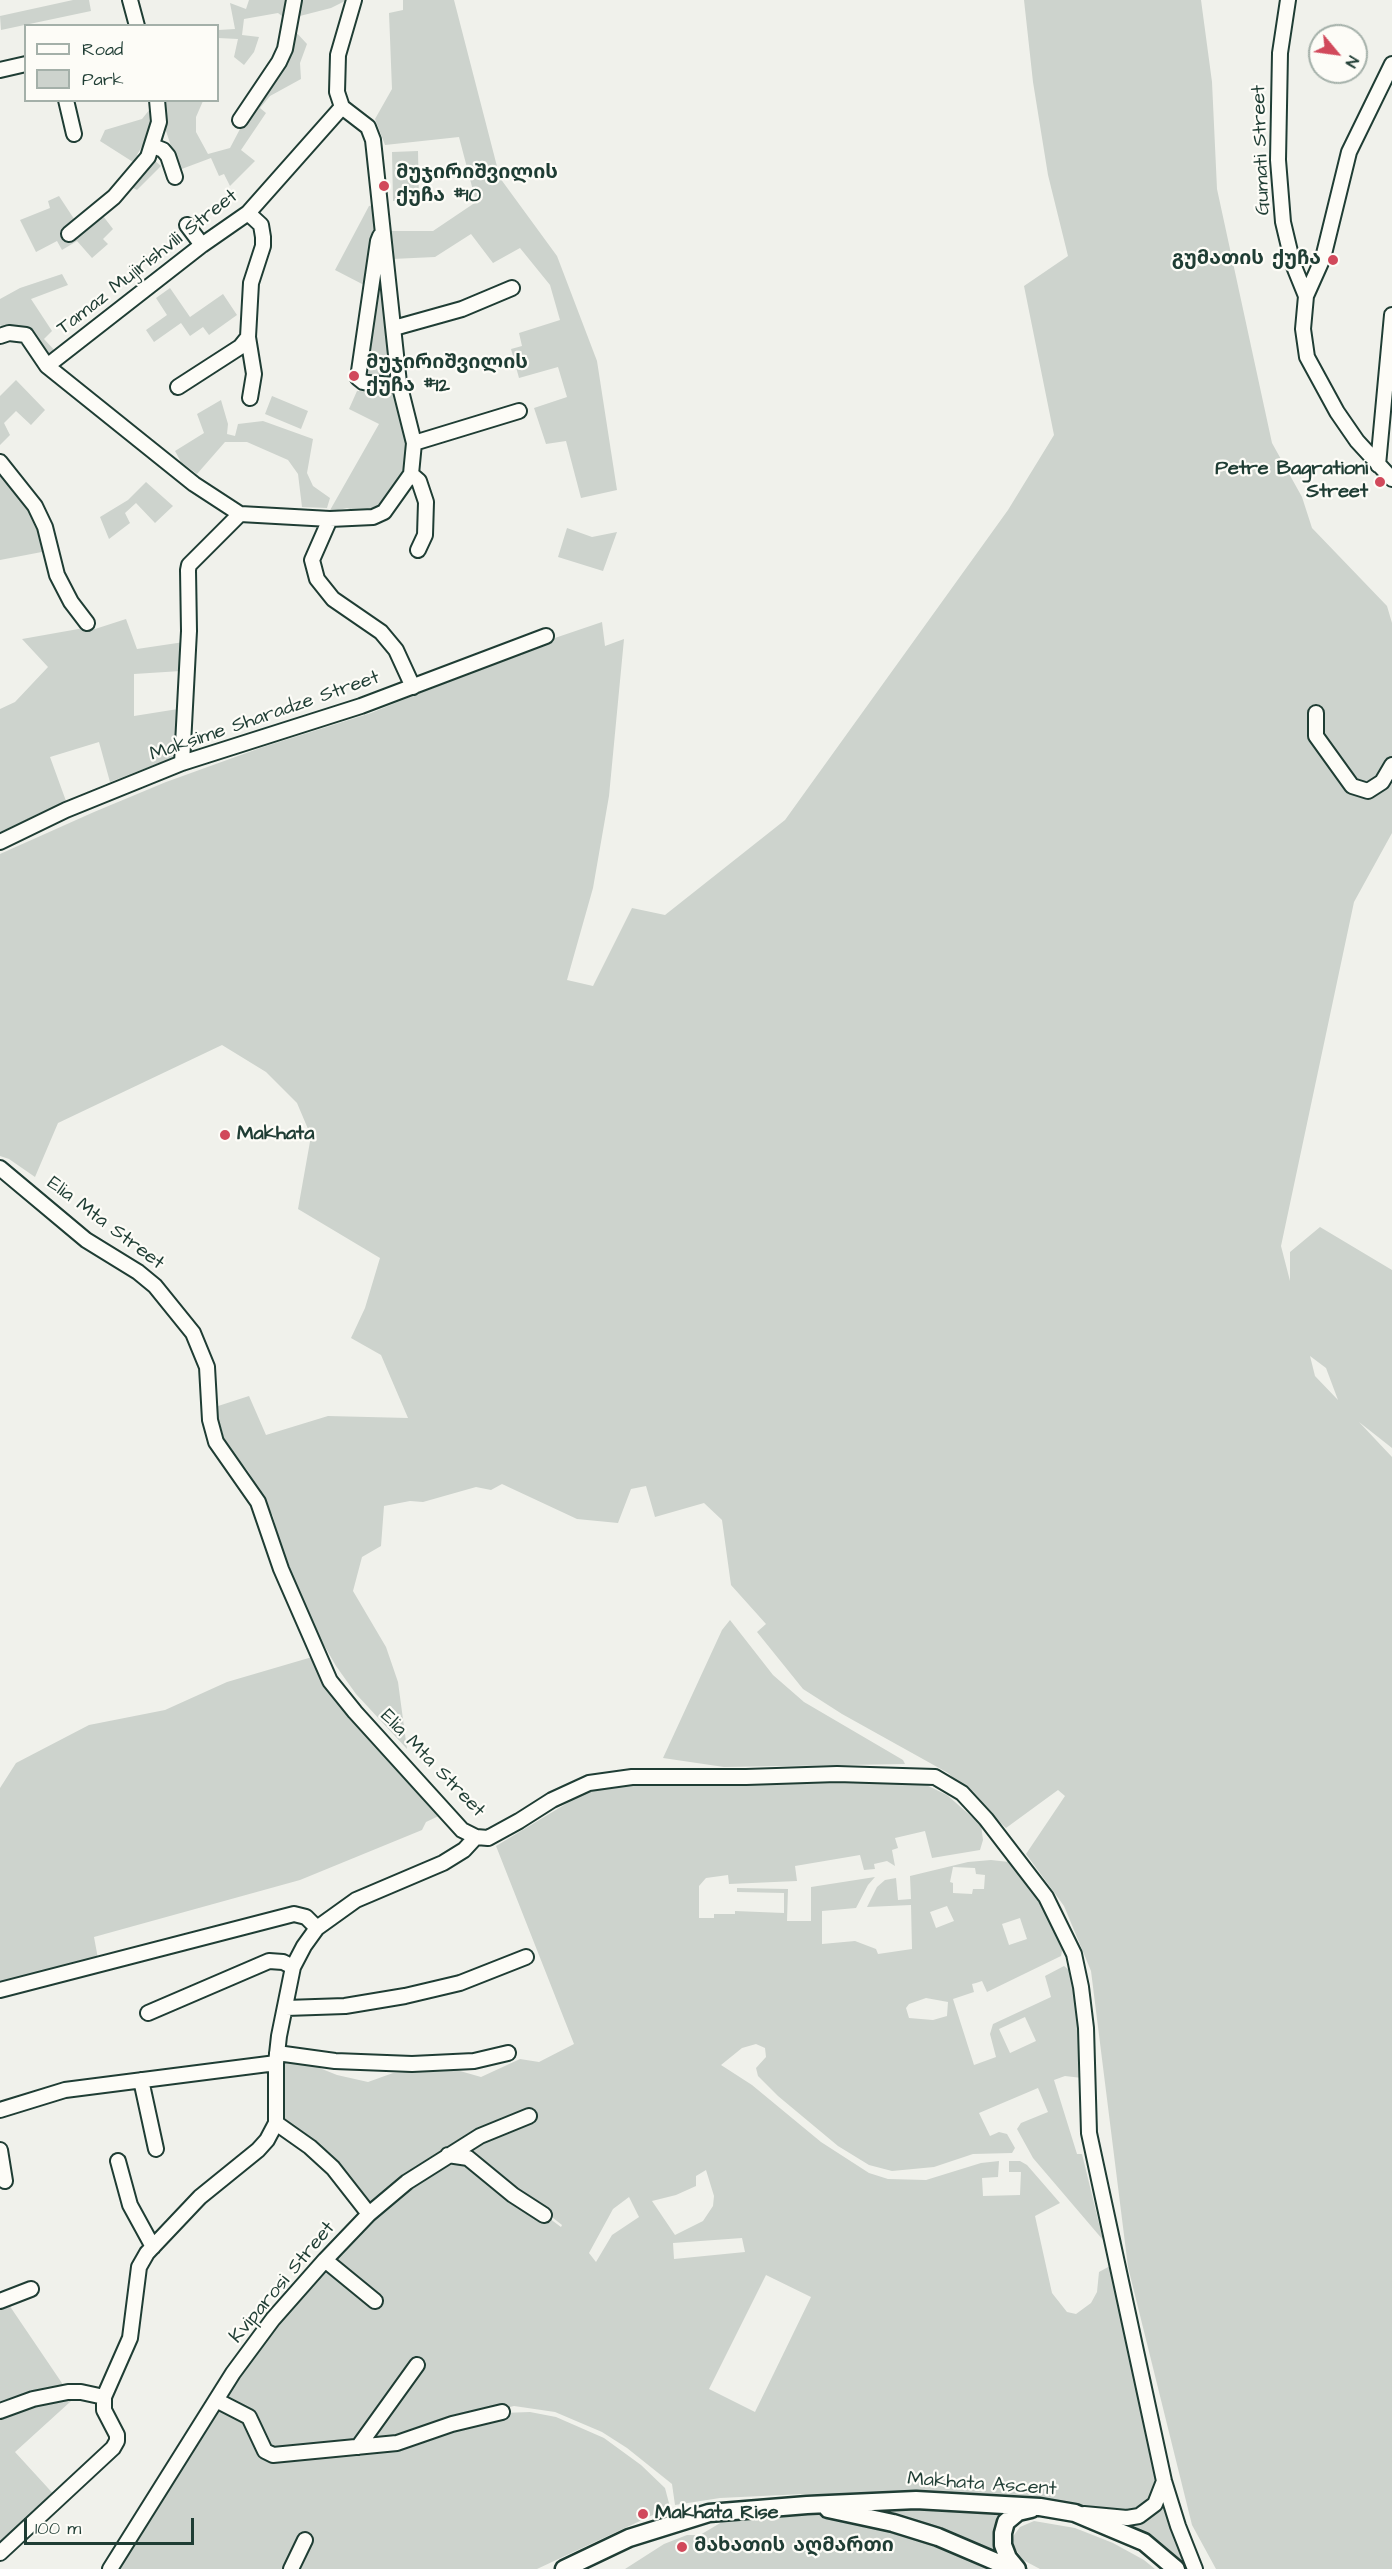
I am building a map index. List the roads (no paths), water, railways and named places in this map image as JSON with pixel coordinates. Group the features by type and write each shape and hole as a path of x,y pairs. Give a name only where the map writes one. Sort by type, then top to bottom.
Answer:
{"main road":[{"name":"Makhata Ascent","path":"564,2569 629,2538 677,2521 710,2513 807,2505 916,2500 1040,2507 1075,2513 1144,2542 1176,2569"},
{"name":"Makhata Ascent","path":"807,2505 893,2523 938,2537 1015,2569"},
{"path":"1015,2569 1003,2545 1006,2522 1018,2512 1040,2507"}],"street":[{"path":"130,0 136,24"},
{"path":"240,120 279,62 285,49 294,0"},
{"path":"0,336 9,333 26,335 47,366 194,484 240,514 330,519 373,517 384,512 411,474 414,443 399,383 373,140 368,127 342,107 337,92 338,55 354,0"},
{"name":"Gumati Street","path":"1288,0 1280,53 1278,160 1283,222 1293,264 1306,296"},
{"path":"0,70 24,64"},
{"path":"1392,64 1349,152 1323,258 1306,296 1303,329 1307,357 1337,412 1378,465 1392,479"},
{"path":"66,102 74,134"},
{"path":"69,234 114,197 142,165 153,146 159,122 157,102"},
{"name":"Tamaz Mujirishvili Street","path":"47,366 202,245 248,213 342,107"},
{"path":"153,146 163,150 168,156 175,177"},
{"path":"248,213 261,225 264,237 251,283 248,337 254,374 250,398"},
{"path":"187,225 202,245"},
{"path":"384,232 378,241 358,378 368,383 395,385 399,383"},
{"path":"394,328 462,309 512,288"},
{"path":"1378,465 1392,315"},
{"path":"178,387 240,347 248,337"},
{"path":"414,443 519,411"},
{"path":"0,462 35,506 45,527 57,575 71,602 87,623"},
{"path":"411,474 418,481 426,502 425,535 418,550"},
{"path":"182,763 189,631 189,565 240,514"},
{"path":"330,519 312,560 317,579 333,599 381,632 396,650 413,687"},
{"name":"Maksime Sharadze Street","path":"0,842 66,810 182,763 361,706 546,636"},
{"path":"1316,713 1316,736 1352,786 1368,791 1382,782 1392,765"},
{"name":"Elia Mta Street","path":"0,1168 86,1240 138,1272 155,1286 193,1333 207,1366 210,1420 216,1442 258,1502 280,1569 330,1681 355,1712 462,1830 476,1837 464,1850 443,1863 356,1900 317,1928 293,1967 277,2058 276,2123"},
{"path":"476,1837 488,1838 552,1800 590,1783 632,1777 837,1774 935,1777 962,1793 986,1819 1046,1898 1074,1954 1086,2028 1089,2133 1164,2481 1195,2569"},
{"path":"0,1990 294,1914 306,1917 317,1928"},
{"path":"286,2008 345,2006 405,1996 460,1983 526,1957"},
{"path":"148,2013 268,1961 283,1962 293,1967"},
{"path":"0,2110 65,2090 277,2058 412,2064 474,2061 508,2053"},
{"path":"141,2080 156,2149"},
{"name":"Kviparosi Street","path":"110,2569 216,2400 273,2319 325,2260 369,2214 407,2182 480,2136 529,2116"},
{"path":"0,2553 113,2448 117,2435 104,2410 104,2397 130,2338 140,2267 153,2247 200,2197 258,2150 267,2140 276,2123 310,2147 333,2168 369,2214"},
{"path":"0,2150 5,2181"},
{"path":"448,2155 468,2158 513,2195 544,2215"},
{"path":"118,2161 130,2205 153,2247"},
{"path":"325,2260 375,2301"},
{"path":"0,2301 31,2289"},
{"path":"358,2447 417,2365"},
{"path":"0,2411 33,2399 68,2392 104,2397"},
{"path":"216,2400 249,2416 265,2451 273,2455 397,2443 452,2424 502,2412"},
{"path":"1075,2513 1127,2518 1139,2516 1155,2504 1164,2481"},
{"path":"291,2569 305,2540"}],"place":[{"name":"მუჯირიშვილის ქუჩა #10","path":"384,186"},
{"name":"გუმათის ქუჩა","path":"1333,260"},
{"name":"მუჯირიშვილის ქუჩა #12","path":"354,376"},
{"name":"Petre Bagrationi Street","path":"1380,482"},
{"name":"Makhata","path":"225,1135"},
{"name":"Makhata Rise","path":"643,2514"},
{"name":"მახათის აღმართი","path":"682,2547"}]}
